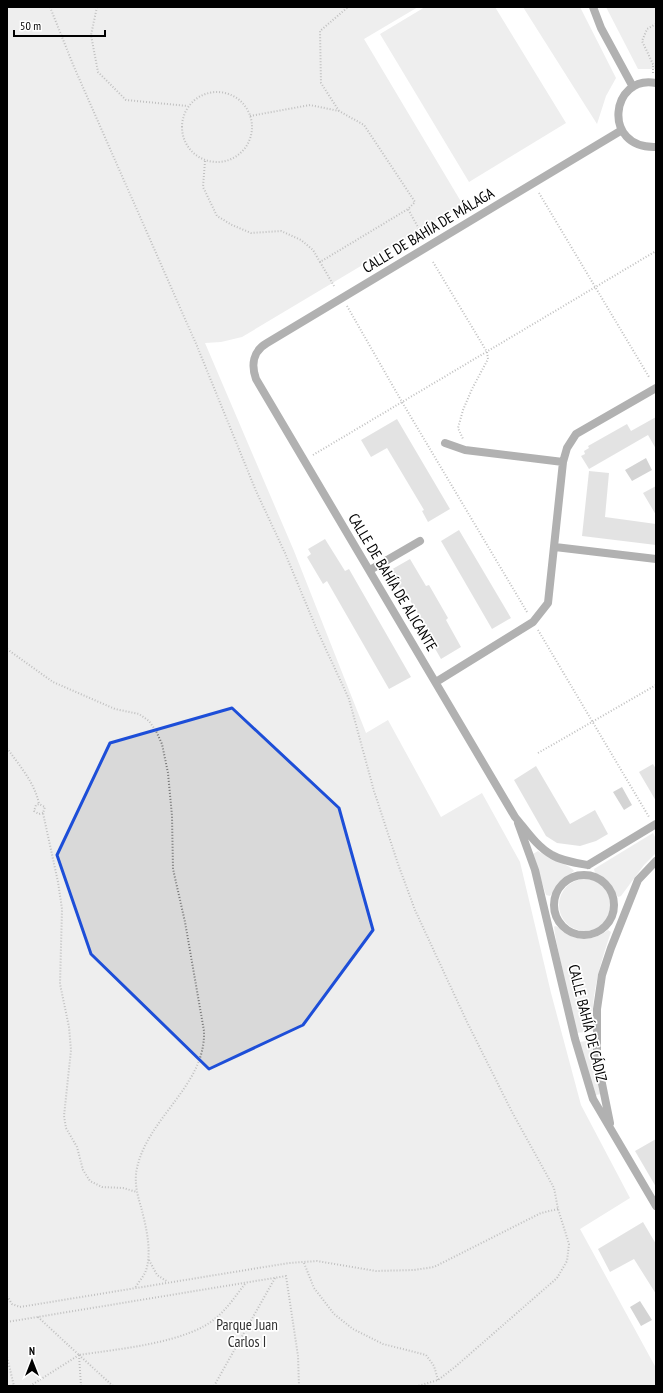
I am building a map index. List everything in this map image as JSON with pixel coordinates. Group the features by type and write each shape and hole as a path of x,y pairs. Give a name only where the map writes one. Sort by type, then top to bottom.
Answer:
{"street":[{"path":"593,7 601,28 634,87"},
{"path":"656,83 642,83 634,87 626,93 618,110 618,119 626,137 635,144 645,147 656,147"},
{"name":"CALLE DE BAHÍA DE MÁLAGA","path":"254,360 259,348 622,130"},
{"name":"CALLE DE BAHÍA DE ALICANTE","path":"254,360 253,370 256,379 515,817 532,838 551,855 564,860 588,865"},
{"path":"436,682 533,622 548,603 563,462 567,448 576,434 656,388"},
{"path":"445,443 465,450 563,462"},
{"path":"370,570 420,541"},
{"path":"555,547 656,559"},
{"name":"CALLE DE BAHÍA DE ALICANTE","path":"515,817 552,917"},
{"path":"588,875 588,865 656,824"},
{"name":"CALLE BAHÍA DE CÁDIZ","path":"612,1132 602,1089 597,1058 597,1009 602,975 638,880 656,862"},
{"path":"588,875 605,882 611,890 615,908 613,917 603,929 589,936 569,932 552,917 555,896 560,887 573,878 588,875"},
{"name":"CALLE BAHÍA DE CÁDIZ","path":"552,917 575,1039 593,1099 655,1201"},
{"path":"613,917 621,922"}],"path":[{"path":"50,7 203,361 256,491 349,699 379,806 415,910 467,1022 512,1112 554,1188 558,1209 569,1244 567,1261 557,1278 438,1380 418,1386"},
{"path":"97,7 91,35 98,72 126,100 189,106"},
{"path":"339,111 321,84 320,31 348,7"},
{"path":"653,73 655,65 642,41 647,29 656,24"},
{"path":"216,92 228,94 244,106 250,116 252,132 248,144 240,154 230,160 217,163 205,161 192,152 185,142 182,129 183,117 189,106 204,94 216,92"},
{"path":"250,116 310,105 339,111 364,125 415,202 408,209 320,262"},
{"path":"205,161 203,187 217,216 232,225 251,233 281,232 301,240 313,250 334,286"},
{"path":"539,193 649,377"},
{"path":"408,209 419,230 419,236"},
{"path":"315,454 656,252"},
{"path":"433,262 487,352 488,359 472,389 458,428 463,440 467,442"},
{"path":"347,307 530,616"},
{"path":"656,628 656,637"},
{"path":"537,629 650,818"},
{"path":"7,649 53,682 116,709 140,714 149,721 162,744 168,773 172,816 172,870 185,922 204,1031 204,1043 203,1052 198,1063 176,1102 153,1131 144,1147 137,1167 135,1180 146,1223 148,1259 144,1273 134,1288"},
{"path":"538,754 656,685"},
{"path":"7,748 38,795 40,804 45,807 43,813 62,909 60,984 69,1027 71,1050 64,1116 66,1128 77,1147 83,1170 90,1181 102,1187 123,1188 137,1192"},
{"path":"40,804 34,807 34,811 36,813 43,813"},
{"path":"7,1296 12,1304 20,1307 289,1263 317,1261 376,1271 414,1270 434,1267 541,1213 558,1209"},
{"path":"148,1259 157,1275 169,1283"},
{"path":"304,1263 314,1288 334,1314 353,1329 383,1344 426,1355 434,1366 438,1380"},
{"path":"7,1322 286,1276 298,1356 299,1386"},
{"path":"214,1386 275,1278"},
{"path":"30,1386 79,1355 171,1339 198,1330 217,1318 245,1283"},
{"path":"38,1317 113,1386"},
{"path":"79,1355 81,1386"},
{"path":"7,1357 14,1386"}],"highlighted area":[{"path":"232,708 339,808 373,930 303,1025 209,1069 91,954 57,855 110,743"}],"green space":[{"name":"Parque Juan Carlos I","path":"7,7 418,7 364,39 463,205 242,337 221,342 205,343 294,551 366,733 388,720 441,817 482,793 520,862 551,993 581,1105 630,1198 580,1229 656,1368 656,1386 7,1386"},
{"path":"425,7 495,7 566,123 469,182 380,34"},
{"path":"523,7 580,7 616,78 606,96 597,124"},
{"path":"606,7 656,7 656,69 638,69"},
{"path":"653,833 656,839 656,853 644,865 621,896 618,897 607,881 595,873 594,869"},
{"path":"538,851 568,866 574,871 562,880 550,896 546,895 533,854"},
{"path":"580,879 590,879 604,886 611,900 611,910 604,924 590,931 580,931 570,927 563,920 559,910 559,900 563,890 570,883"},
{"path":"555,926 571,936 582,939 593,938 608,930 611,932 603,956 594,993 592,1018 593,1031 576,1033 556,940"},
{"path":"593,1040 601,1094 596,1095 579,1042"}],"shaded area":[{"path":"646,458 652,470 632,481 625,470"},
{"path":"622,787 632,805 624,810 613,792"},
{"path":"640,1301 652,1320 641,1326 630,1307"}],"building":[{"path":"656,417 656,449 648,435 589,469 581,456 585,454 584,451 589,448 588,446 627,424 631,431"},
{"path":"397,419 450,509 428,522 422,511 424,510 387,448 371,457 361,440"},
{"path":"589,471 609,473 605,517 656,524 656,545 582,536"},
{"path":"656,486 656,515 643,493"},
{"path":"459,530 511,618 492,629 441,541"},
{"path":"325,539 345,571 349,569 411,677 389,689 327,581 323,584 307,557 311,554 308,549"},
{"path":"410,559 426,586 429,585 448,618 446,620 461,647 441,659 425,631 428,630 408,597 406,599 389,571"},
{"path":"653,764 656,769 656,801 639,772"},
{"path":"536,766 570,824 595,810 608,834 596,841 580,846 557,843 546,836 514,780"},
{"path":"656,1139 656,1187 635,1151"},
{"path":"643,1222 656,1244 656,1294 634,1259 610,1272 598,1249"}]}
